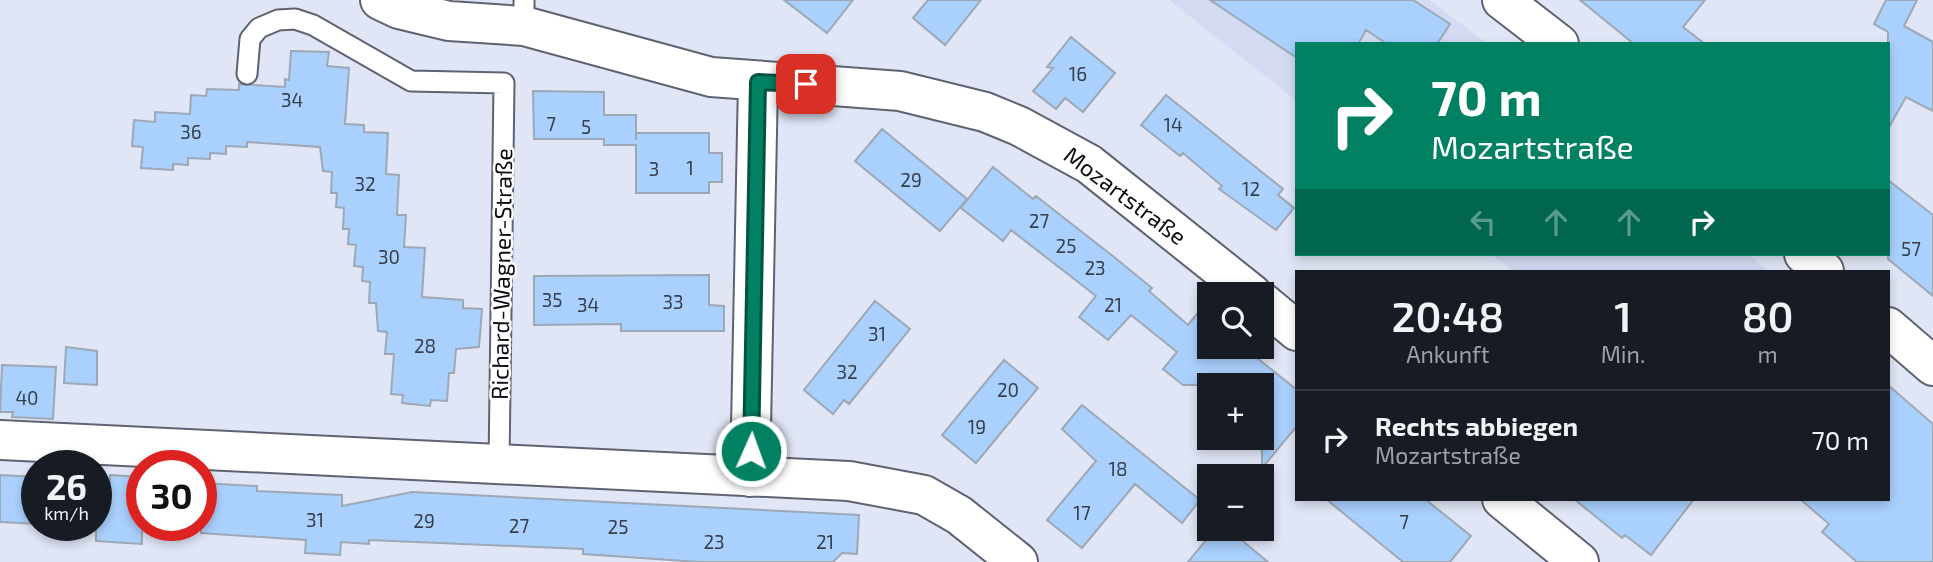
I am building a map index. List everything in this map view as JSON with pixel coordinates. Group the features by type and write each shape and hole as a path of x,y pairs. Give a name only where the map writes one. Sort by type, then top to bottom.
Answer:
{"street":[{"name":"Mozartstraße","path":"380,0 399,9 449,21 524,13 711,77 751,71 900,91 985,111 1019,126 1118,184 1237,282"},
{"path":"1502,0 1556,42"},
{"path":"750,477 751,71"},
{"path":"1806,256 1823,270"},
{"path":"1274,312 1295,329"},
{"path":"1890,329 1933,366"},
{"path":"0,440 849,481 908,490 943,505 1018,562"},
{"path":"1504,501 1568,559"}],"lane":[{"name":"Richard-Wagner-Straße","path":"247,74 250,39 259,28 278,20 295,19 313,25 411,81 504,83 499,466"}],"shaded area":[{"path":"1169,0 1429,0 1485,42 1295,42 1295,99"},
{"path":"1494,256 1750,256 1767,270 1512,270"}],"building":[{"path":"784,0 853,0 827,33"},
{"path":"928,0 981,0 945,45 913,18"},
{"path":"1210,0 1413,0 1450,24 1438,42 1384,42 1366,30 1359,42 1295,42 1295,57"},
{"path":"1580,0 1705,0 1683,27 1702,42 1632,42"},
{"path":"1886,0 1917,0 1904,26 1933,42 1933,111 1906,97 1890,125 1890,42 1888,32 1874,24"},
{"path":"1071,37 1115,73 1083,112 1065,98 1056,109 1033,91 1053,68 1047,67"},
{"path":"291,51 329,52 327,66 349,68 345,124 364,125 364,132 388,133 386,174 399,175 397,215 406,215 404,247 425,248 422,297 463,300 463,308 482,309 479,347 456,349 454,373 449,373 447,401 431,400 430,406 402,403 403,395 391,394 394,354 385,354 387,332 378,331 376,303 369,303 370,282 362,281 363,267 354,266 356,245 348,244 349,229 343,229 344,208 336,207 337,193 331,193 332,172 323,171 320,147 247,142 247,147 226,146 226,154 210,153 210,159 188,158 188,165 173,164 173,170 141,168 143,147 132,146 134,120 155,122 155,112 190,114 191,95 206,96 207,89 239,90 239,84 285,87 285,79 289,80"},
{"path":"533,91 604,92 604,115 636,115 636,133 709,133 709,153 722,153 722,182 709,182 709,193 636,193 636,145 604,145 604,139 534,139"},
{"path":"1166,95 1283,189 1278,195 1294,208 1276,230 1219,189 1222,186 1183,153 1180,156 1141,125"},
{"path":"882,129 967,199 940,231 855,161"},
{"path":"993,167 1033,199 1036,196 1114,257 1152,288 1149,291 1188,325 1197,314 1197,359 1258,359 1295,388 1295,428 1265,464 1262,464 1262,450 1274,450 1274,373 1197,373 1197,385 1183,385 1163,369 1177,352 1131,315 1108,340 1079,317 1096,296 1011,230 1003,241 961,208"},
{"path":"1890,182 1933,215 1933,296 1888,259"},
{"path":"709,275 709,305 724,306 724,331 621,331 621,324 534,325 534,276"},
{"path":"875,301 910,329 849,404 844,400 833,414 804,390"},
{"path":"66,347 97,351 97,385 64,383"},
{"path":"1004,360 1038,388 976,463 942,435"},
{"path":"2,365 56,367 53,419 12,417 13,412 0,412"},
{"path":"1890,387 1933,424 1933,562 1857,562 1822,532 1829,524 1802,501 1890,501"},
{"path":"1082,405 1197,498 1197,504 1182,523 1135,484 1082,548 1047,520 1096,461 1062,429"},
{"path":"0,475 21,476 21,523 0,522"},
{"path":"112,475 126,476 126,541 142,541 142,544 96,541 112,541"},
{"path":"217,484 257,486 257,491 342,495 342,506 412,492 859,515 857,554 842,553 833,562 700,562 583,554 583,549 369,540 369,544 341,542 340,555 305,553 306,540 217,534"},
{"path":"1328,501 1427,501 1471,536 1450,562 1403,562"},
{"path":"1576,501 1692,501 1651,555 1625,535 1622,538"},
{"path":"1205,541 1243,541 1268,562 1188,562"}],"route":[{"path":"751,451 758,82 806,84"}]}
